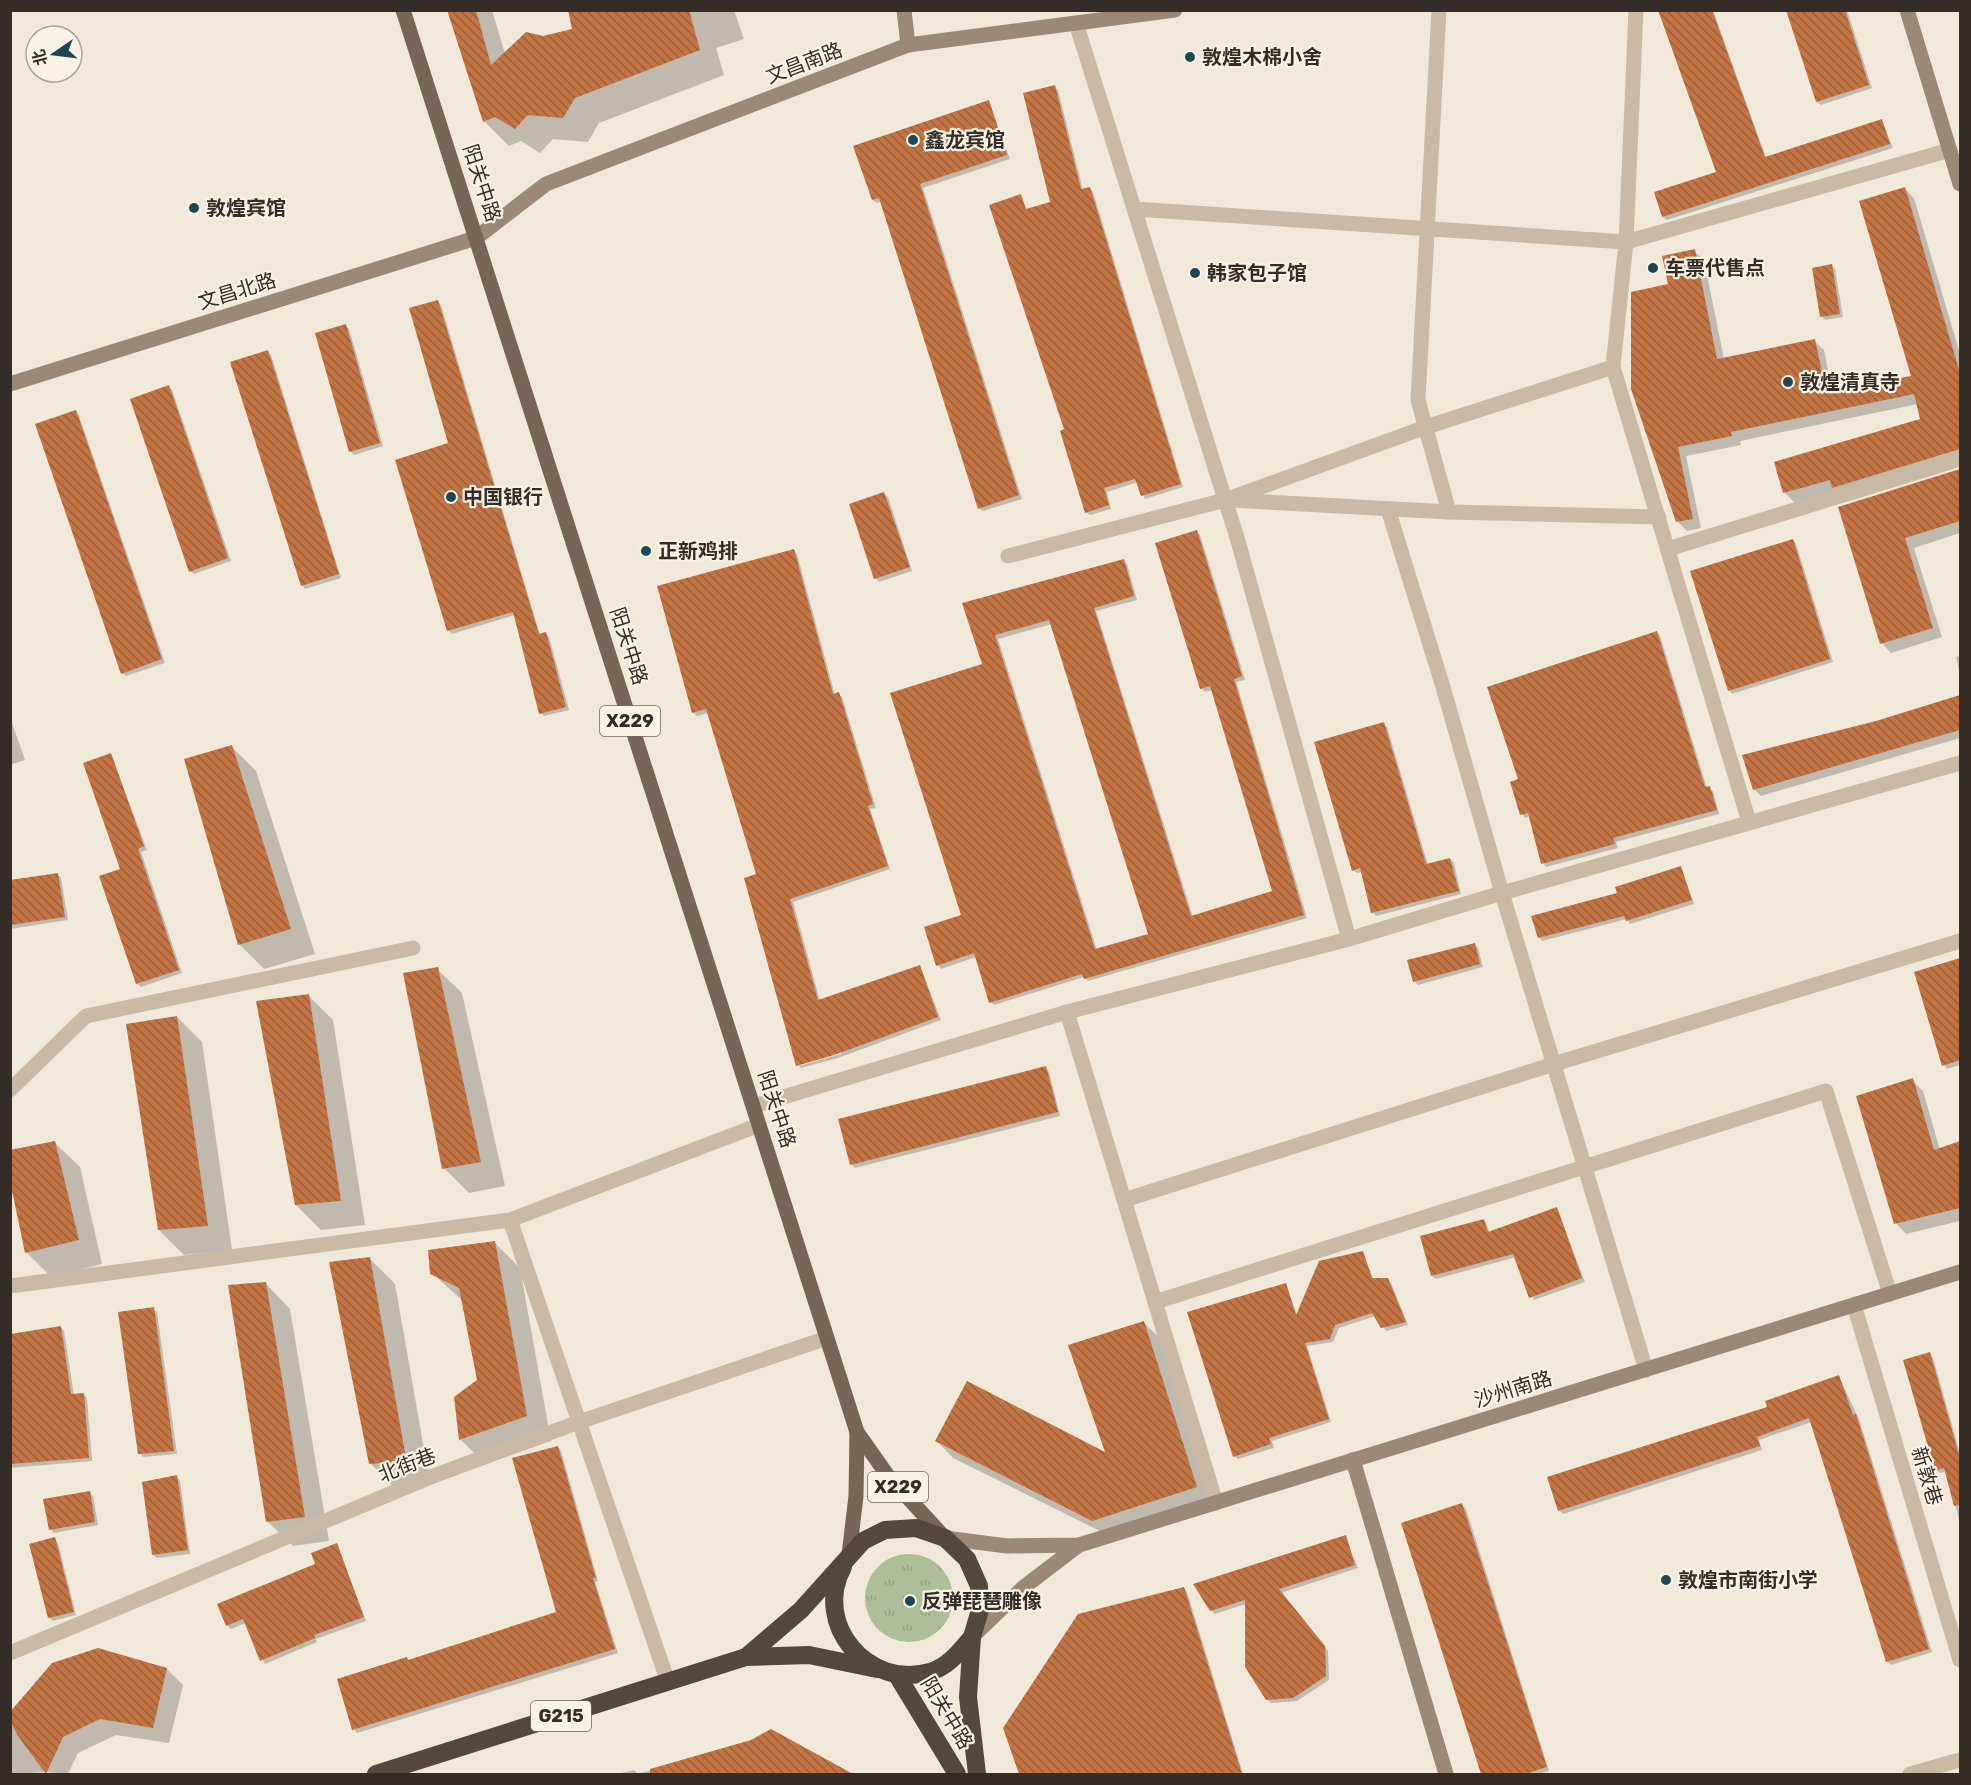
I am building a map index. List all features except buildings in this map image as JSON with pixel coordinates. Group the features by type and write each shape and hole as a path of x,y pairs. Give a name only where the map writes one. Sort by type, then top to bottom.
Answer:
{"highway":[{"name":"G215","path":"376,1774 746,1657 801,1610 864,1541 885,1530 916,1528 945,1538 967,1558 979,1586 980,1610 972,1637 969,1697 976,1772"},
{"path":"849,1555 836,1580 835,1617 849,1647 877,1669"},
{"path":"746,1657 808,1655 897,1675 930,1672 952,1660 972,1637"},
{"name":"阳关中路","path":"897,1675 957,1774"}],"main road":[{"name":"阳关中路","path":"403,10 857,1432"},
{"name":"X229","path":"857,1432 888,1476 945,1538"},
{"name":"X229","path":"849,1555 856,1496 857,1432"}],"street":[{"path":"904,10 908,45"},
{"name":"文昌南路","path":"476,238 546,184 908,45 1175,10"},
{"path":"1439,10 1418,400 1449,512"},
{"path":"1636,10 1626,242 1613,367 1749,822"},
{"path":"1907,10 1960,184"},
{"path":"1076,23 1225,500 1349,939"},
{"path":"1134,209 1626,242 1950,150"},
{"name":"文昌北路","path":"10,384 476,238"},
{"path":"1008,556 1225,500 1426,427 1613,367"},
{"path":"1668,549 1960,459"},
{"path":"1225,500 1449,512 1659,517"},
{"path":"1388,509 1646,1370"},
{"path":"753,1107 1066,1012 1349,939 1749,822 1960,764"},
{"path":"1124,1200 1554,1064 1960,941"},
{"path":"10,1089 86,1016 413,948"},
{"path":"1066,1012 1216,1503"},
{"path":"1155,1302 1826,1091 1890,1294"},
{"path":"10,1286 510,1220 759,1125"},
{"path":"510,1220 668,1682"},
{"name":"沙州南路","path":"1079,1545 1960,1272"},
{"name":"新敦巷","path":"1854,1305 1958,1642 1960,1660"},
{"name":"北街巷","path":"10,1653 428,1478 579,1422 827,1338"},
{"path":"1353,1460 1446,1774"},
{"path":"945,1538 1007,1546 1079,1545"},
{"path":"972,1637 1024,1587 1079,1545"},
{"path":"1910,1774 1960,1760"}],"green space":[{"path":"909,1554 926,1557 940,1567 950,1581 953,1598 950,1615 940,1629 926,1639 909,1642 892,1639 878,1629 868,1615 865,1598 868,1581 878,1567 892,1557"}],"place":[{"name":"敦煌木棉小舍","path":"1190,57"},
{"name":"鑫龙宾馆","path":"913,140"},
{"name":"敦煌宾馆","path":"194,208"},
{"name":"车票代售点","path":"1653,268"},
{"name":"韩家包子馆","path":"1195,273"},
{"name":"敦煌清真寺","path":"1788,382"},
{"name":"中国银行","path":"451,497"},
{"name":"正新鸡排","path":"646,551"},
{"name":"敦煌市南街小学","path":"1666,1580"},
{"name":"反弹琵琶雕像","path":"910,1601"}]}
